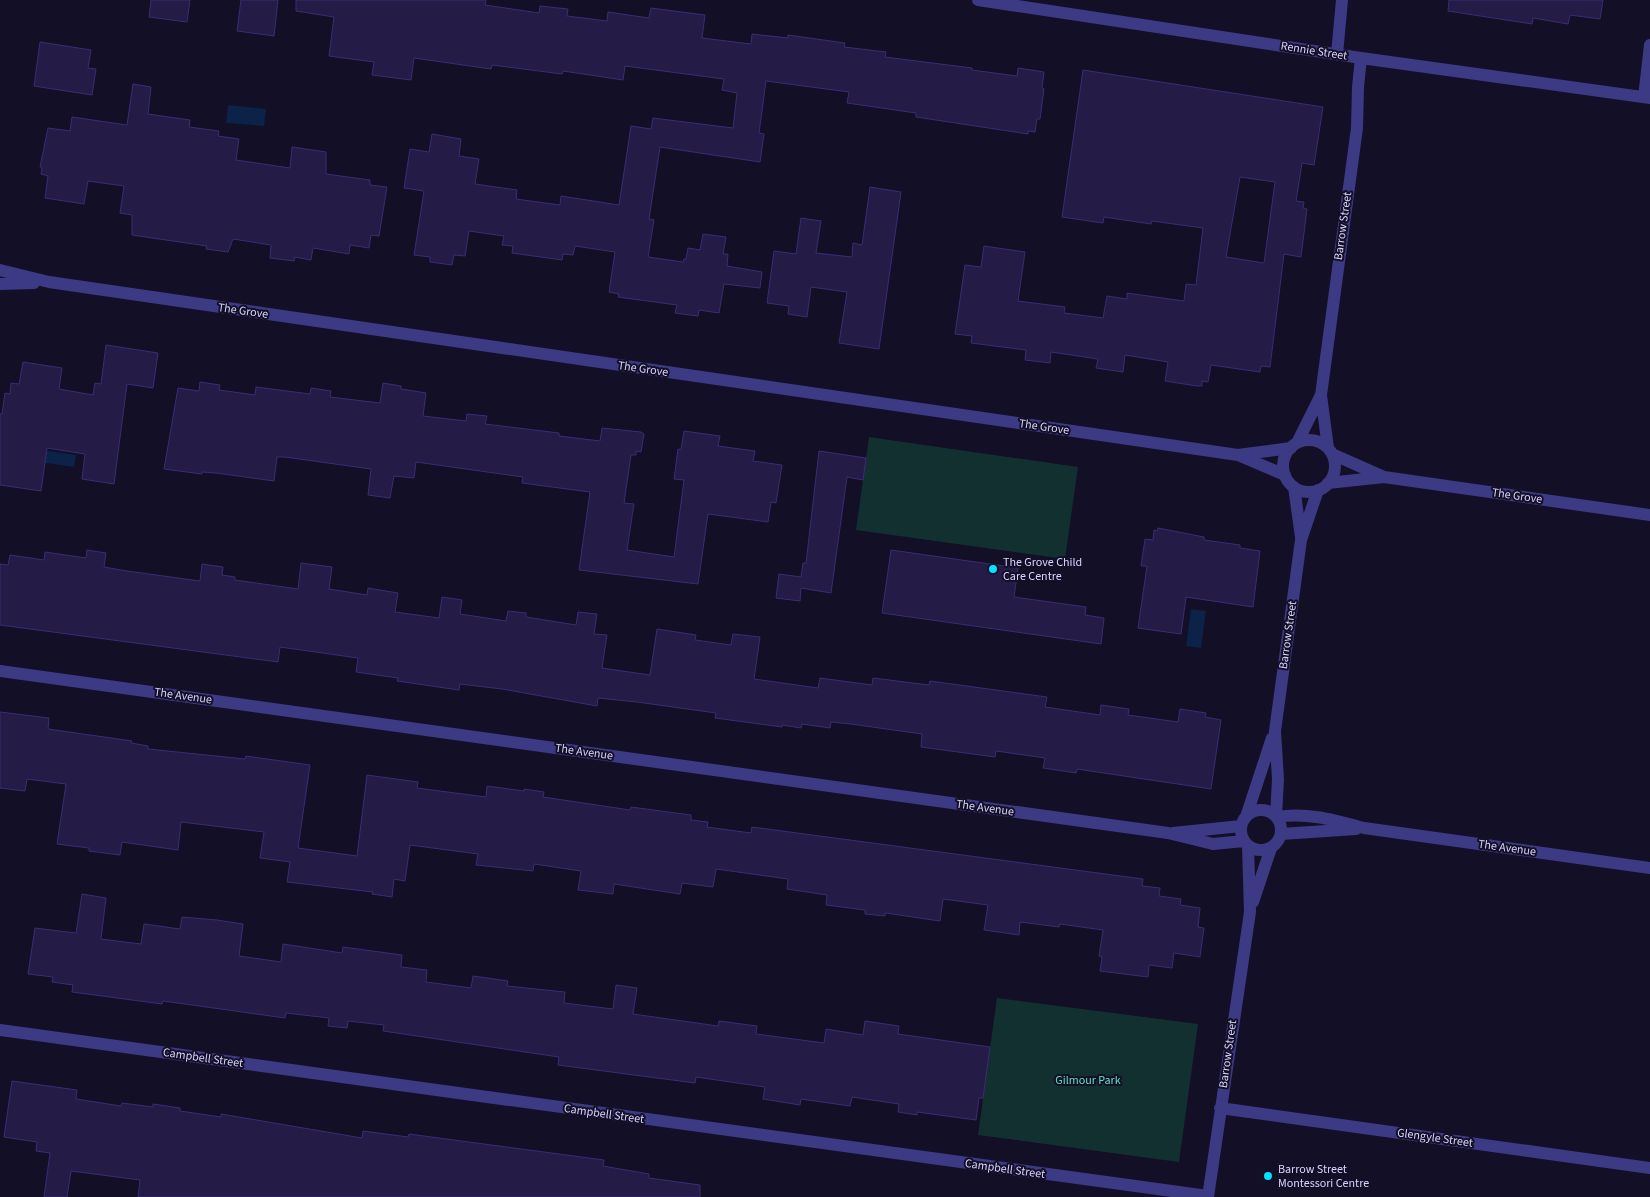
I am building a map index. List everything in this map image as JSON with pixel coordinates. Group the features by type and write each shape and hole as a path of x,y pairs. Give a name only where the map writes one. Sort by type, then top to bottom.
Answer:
{"street":[{"name":"Rennie Street","path":"978,0 1026,3 1361,58 1647,97"},
{"path":"1337,54 1342,0"},
{"path":"1647,97 1650,45"},
{"name":"Barrow Street","path":"1330,451 1321,395 1357,128 1361,58"},
{"name":"The Grove","path":"0,270 48,282 1238,455 1285,475"},
{"name":"The Grove","path":"0,284 48,282"},
{"name":"Barrow Street","path":"1294,445 1321,395"},
{"path":"1314,441 1330,451 1335,469 1323,487 1310,492 1294,487 1285,475 1284,460 1294,445 1314,441"},
{"name":"The Grove","path":"1238,455 1294,445"},
{"name":"The Grove","path":"1330,451 1384,477"},
{"name":"The Grove","path":"1323,487 1384,477 1650,515"},
{"name":"Barrow Street","path":"1294,487 1302,540"},
{"name":"Barrow Street","path":"1243,822 1275,731 1302,540 1323,487"},
{"name":"The Avenue","path":"0,671 1168,833 1213,844 1246,843"},
{"name":"Barrow Street","path":"1275,731 1278,779 1277,816"},
{"path":"1257,810 1271,812 1277,816 1282,828 1281,834 1276,844 1270,848 1259,850 1246,843 1243,822 1257,810"},
{"name":"The Avenue","path":"1277,816 1304,815 1328,818 1364,828 1650,868"},
{"name":"The Avenue","path":"1168,833 1243,822"},
{"name":"The Avenue","path":"1281,834 1364,828"},
{"name":"Barrow Street","path":"1246,843 1250,912"},
{"name":"Barrow Street","path":"1208,1197 1250,912 1270,848"},
{"name":"Campbell Street","path":"0,1030 1208,1197"},
{"name":"Glengyle Street","path":"1220,1108 1650,1168"}],"green space":[{"path":"869,437 1078,467 1065,559 856,530"},
{"name":"Gilmour Park","path":"997,998 1198,1024 1179,1162 978,1135"}],"water":[{"path":"228,105 266,109 264,126 226,123"},
{"path":"40,450 76,455 74,467 39,462"},
{"path":"1191,609 1206,611 1201,648 1186,646"}],"building":[{"path":"151,0 190,0 187,22 149,17"},
{"path":"241,0 278,0 274,36 237,31"},
{"path":"296,0 486,0 485,5 539,13 540,6 568,9 567,16 607,21 608,12 649,18 651,8 705,15 702,38 751,44 752,34 788,38 788,35 845,43 844,47 886,52 885,57 972,68 972,70 1017,76 1018,68 1044,72 1040,119 1037,119 1035,132 1028,131 1028,134 916,117 916,113 847,103 849,92 766,81 759,133 764,134 760,162 660,147 649,219 654,220 648,257 683,262 686,259 688,248 700,250 703,234 726,237 723,254 728,254 727,266 762,272 760,288 724,284 719,313 699,310 698,316 675,313 677,305 618,297 619,294 609,292 615,252 575,246 573,255 563,254 562,260 512,253 513,246 502,245 504,236 469,231 465,256 454,255 452,265 430,262 430,257 414,255 424,191 404,188 410,149 429,152 432,134 461,139 459,156 479,159 475,184 517,190 516,199 560,205 561,196 619,205 631,126 651,129 653,118 733,128 737,93 722,90 724,79 625,66 623,80 563,71 562,74 492,65 491,69 414,58 411,80 372,75 374,62 329,56 334,17 296,11"},
{"path":"1449,0 1603,0 1600,19 1570,15 1568,24 1533,18 1532,24 1448,11"},
{"path":"40,42 91,50 88,68 96,69 92,95 34,86"},
{"path":"1083,70 1323,107 1314,165 1302,163 1296,201 1304,202 1303,208 1307,209 1301,257 1284,254 1270,367 1261,366 1260,372 1211,365 1208,382 1202,381 1202,386 1197,386 1165,381 1168,362 1125,355 1123,372 1096,368 1098,359 1051,352 1050,363 1025,360 1026,350 971,343 972,336 955,334 965,265 981,267 984,246 1025,252 1018,301 1065,307 1064,313 1103,318 1107,296 1127,299 1127,293 1184,301 1186,284 1196,285 1203,228 1152,221 1151,224 1104,217 1103,223 1062,217","holes":["1240,177 1275,182 1264,263 1226,257"]},
{"path":"133,84 151,87 148,114 190,120 189,127 219,131 218,136 239,139 236,160 290,168 292,147 326,152 326,174 370,180 370,185 387,187 379,236 371,235 369,248 350,245 349,254 313,248 311,260 295,257 294,261 270,258 271,245 233,239 228,252 206,249 207,246 132,235 132,215 120,213 124,186 88,181 84,204 45,198 48,176 41,174 42,168 40,167 48,128 70,131 72,117 127,125"},
{"path":"870,187 901,192 879,349 839,343 847,292 811,287 807,317 788,314 789,306 767,303 774,251 796,254 801,218 821,221 816,253 852,257 853,243 862,245"},
{"path":"106,345 158,353 153,388 127,384 114,484 82,479 85,454 47,448 41,491 0,485 0,414 2,414 5,393 10,394 11,383 19,384 23,362 62,368 59,389 93,395 95,383 101,384"},
{"path":"200,382 220,385 219,390 255,395 256,387 310,394 311,388 331,391 330,397 380,403 383,383 401,386 401,389 426,393 423,416 466,421 467,414 487,416 485,424 559,433 559,436 600,441 602,428 641,432 644,434 641,452 636,451 636,455 631,455 624,503 634,504 627,550 674,557 684,480 674,479 678,449 681,450 684,431 720,436 718,446 755,451 753,461 782,465 776,503 771,502 768,522 708,514 698,584 579,570 590,492 522,483 523,477 416,462 414,478 394,476 390,498 368,495 371,469 285,457 277,457 274,481 216,473 202,472 202,474 164,469 178,388 199,391"},
{"path":"819,451 866,458 863,480 847,477 831,593 801,588 800,601 776,598 779,574 801,577 803,563 806,563"},
{"path":"1158,528 1204,537 1204,540 1240,545 1240,548 1260,551 1253,607 1186,597 1181,634 1138,628 1147,566 1141,566 1145,539 1153,540 1154,530 1157,531"},
{"path":"87,550 106,553 104,567 200,581 202,564 223,567 222,575 235,577 235,580 298,589 301,563 332,567 329,589 367,595 368,588 398,593 395,612 439,618 442,597 462,600 460,614 506,621 508,611 526,613 526,617 576,625 578,612 597,614 594,634 607,635 602,668 650,675 657,629 696,635 695,640 731,645 733,634 760,637 754,679 818,688 820,678 872,685 873,678 929,685 930,681 1047,697 1045,707 1100,715 1101,705 1129,709 1128,715 1178,722 1180,709 1206,713 1205,717 1221,720 1211,789 1077,769 1076,773 1043,768 1045,758 996,751 995,757 921,747 922,734 851,724 831,722 830,728 802,724 801,728 782,725 782,727 715,718 716,713 637,702 598,698 597,706 502,689 460,684 459,690 397,681 398,678 356,672 358,658 280,647 278,662 0,625 0,564 8,565 10,555 44,560 45,552 86,558"},
{"path":"891,550 1018,568 1014,597 1086,607 1085,615 1104,618 1101,644 882,613"},
{"path":"0,712 49,718 48,729 132,741 131,743 148,746 148,749 245,759 246,756 310,765 298,848 357,856 367,775 418,782 417,788 486,797 487,786 524,791 524,789 544,792 543,797 630,810 631,807 691,815 691,820 708,822 707,827 751,833 752,827 1143,879 1142,886 1160,888 1159,896 1181,899 1180,905 1200,908 1198,927 1204,928 1200,957 1174,953 1172,968 1149,965 1148,977 1100,971 1102,957 1099,956 1103,930 1060,924 1059,927 1020,922 1019,935 984,930 988,905 943,899 940,921 885,913 885,916 865,914 865,910 826,905 827,895 787,889 788,879 716,869 713,887 682,883 680,894 614,884 613,894 578,890 581,871 534,864 533,871 476,865 478,854 410,845 405,881 394,879 392,897 372,894 373,892 287,882 290,862 260,858 264,832 181,822 178,850 122,842 120,855 89,851 89,848 57,844 66,784 27,779 25,791 0,788"},
{"path":"82,894 106,898 101,939 141,944 144,924 180,929 182,917 217,920 243,924 239,956 281,962 283,944 342,953 343,947 402,955 401,967 427,970 426,982 471,988 473,976 508,981 507,986 565,992 564,1003 613,1009 616,985 637,988 633,1014 718,1026 719,1021 757,1026 756,1034 824,1043 826,1029 863,1035 865,1021 899,1026 898,1034 990,1047 983,1098 979,1098 976,1120 917,1112 917,1115 898,1112 899,1104 852,1097 850,1106 801,1099 800,1105 763,1099 765,1087 696,1077 695,1083 558,1065 559,1057 383,1031 384,1025 348,1021 347,1028 328,1026 329,1018 286,1013 285,1018 163,1001 162,1004 72,992 73,985 52,982 53,977 28,974 35,928 76,933"},
{"path":"12,1081 77,1090 76,1099 121,1106 122,1103 153,1107 153,1104 180,1108 180,1111 221,1117 221,1114 362,1138 363,1131 408,1137 409,1134 604,1160 603,1166 649,1174 649,1178 700,1185 700,1197 138,1197 140,1180 71,1171 67,1197 44,1197 50,1153 36,1151 37,1142 4,1137"}],"place":[{"name":"The Grove Child Care Centre","path":"993,569"},
{"name":"Barrow Street Montessori Centre","path":"1268,1176"}]}
